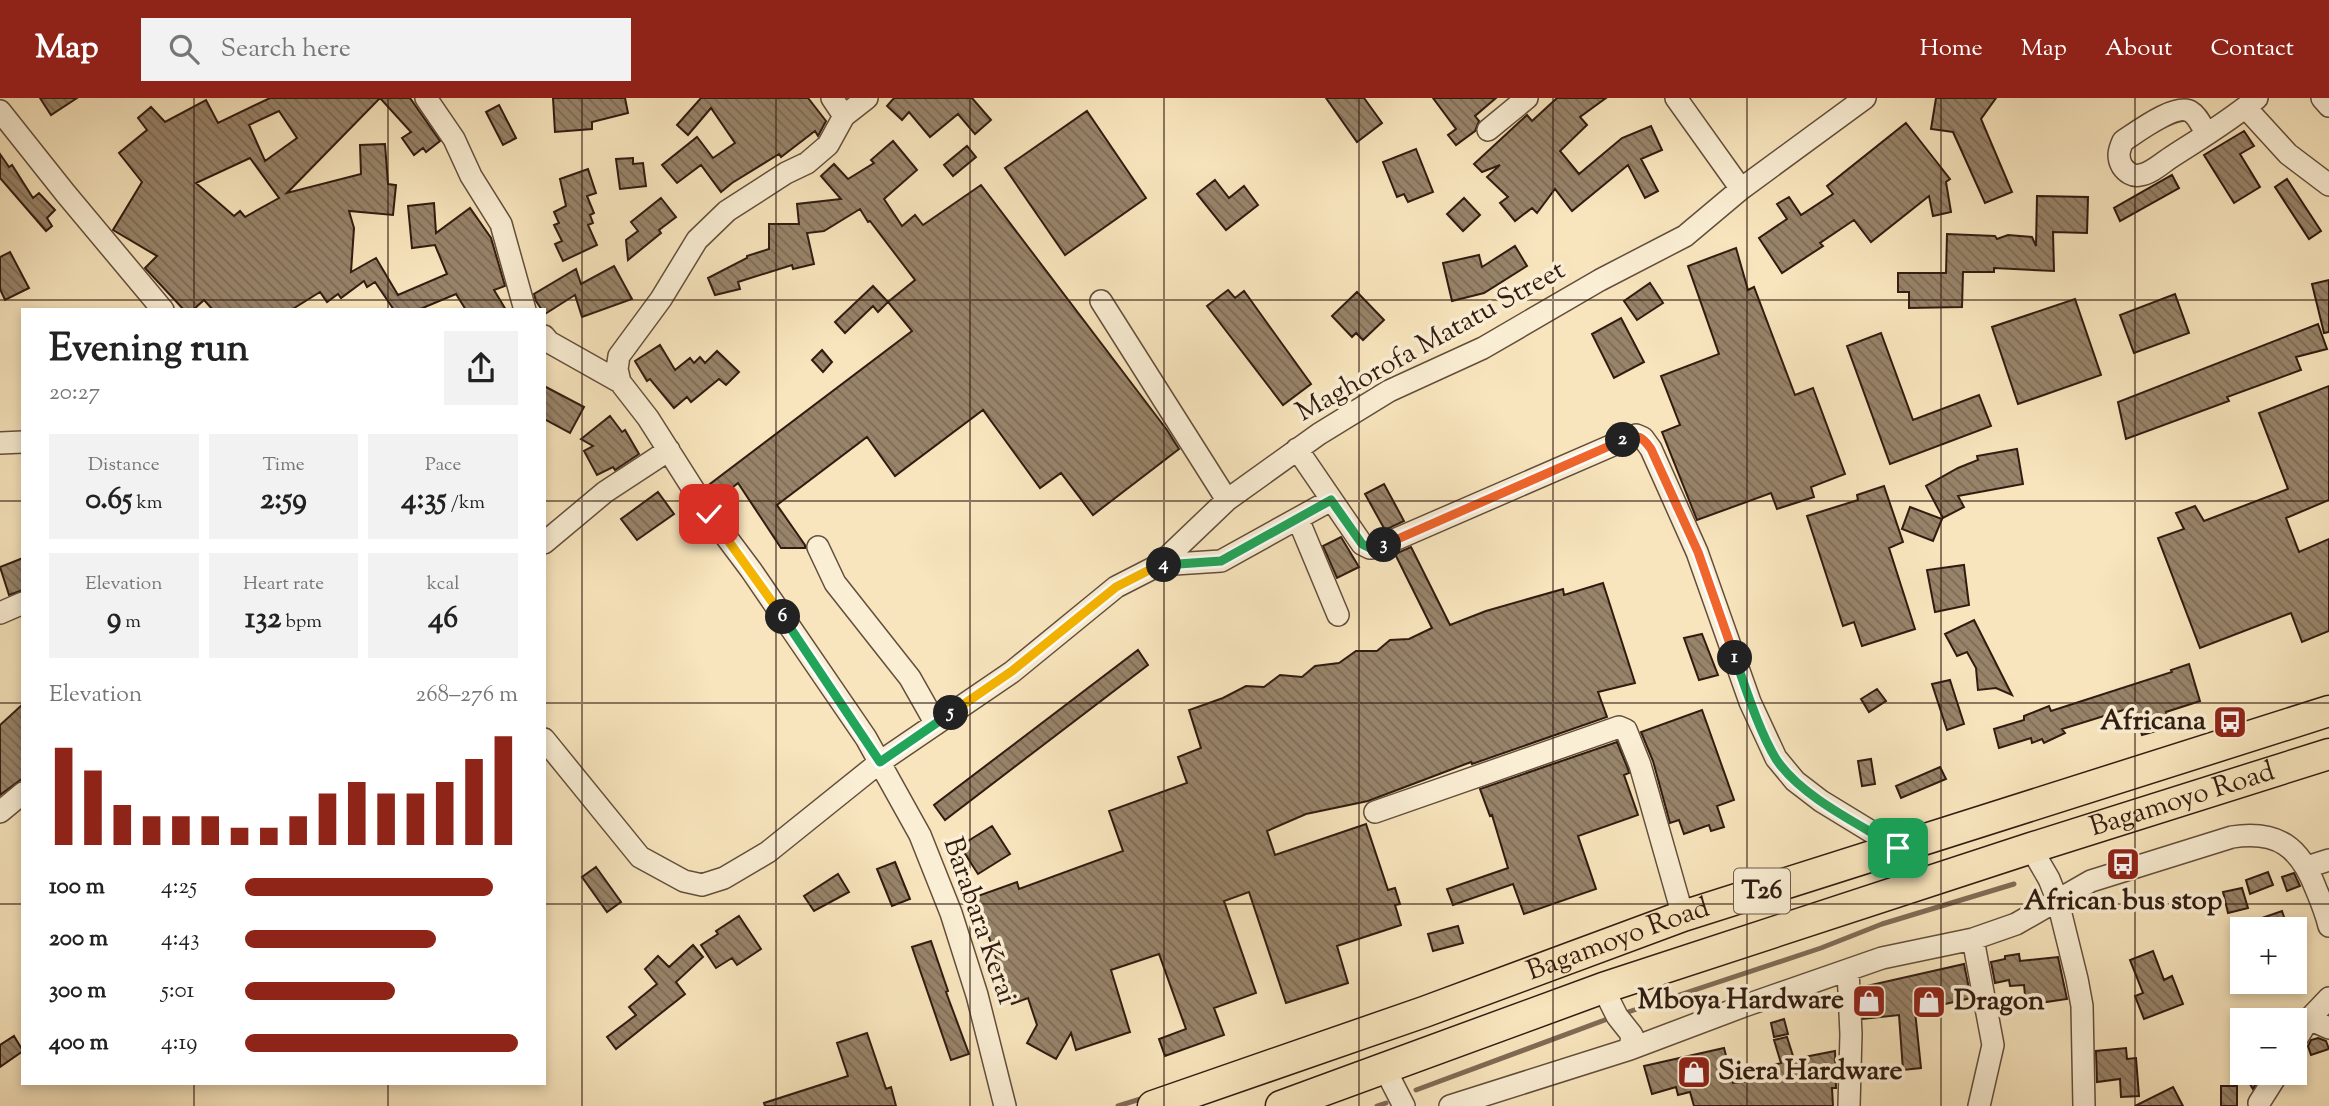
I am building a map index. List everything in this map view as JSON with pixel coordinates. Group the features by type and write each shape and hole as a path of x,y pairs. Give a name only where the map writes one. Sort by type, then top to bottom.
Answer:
{"highway":[{"name":"Bagamoyo Road","path":"1153,1106 1424,1013 1684,916 2329,711"},
{"name":"Bagamoyo Road","path":"1281,1106 1603,988 2329,754"}],"street":[{"path":"426,98 454,139 471,176 501,224 525,308"},
{"path":"832,98 845,116"},
{"path":"620,382 617,369 619,356 661,299 697,240 727,211 786,173 807,163 828,145 845,116 867,98"},
{"path":"1488,131 1527,98"},
{"path":"1676,98 1741,189"},
{"name":"Maghorofa Matatu Street","path":"546,741 640,857 684,881 702,885 724,878 768,852 880,762 1012,671 1116,587 1159,565 1227,500 1297,449 1389,391 1483,348 1600,280 1685,236 1741,189 1865,98"},
{"path":"2322,98 2329,106"},
{"path":"2207,134 2251,103 2288,153 2329,185"},
{"path":"0,111 161,308"},
{"path":"1101,301 1227,500"},
{"path":"546,338 561,349 620,382"},
{"name":"Barabara Kerai","path":"620,382 648,418 709,514 759,581 880,762 920,835 951,913 977,995 1005,1106"},
{"path":"1297,449 1362,544 1370,548 1378,547 1636,435 1641,436 1651,449 1698,552 1751,702 1776,758 1795,781 1898,848"},
{"path":"546,541 605,492 669,450"},
{"path":"1159,565 1221,561 1331,500"},
{"path":"1298,519 1338,615"},
{"path":"818,547 835,583 910,678 936,724"},
{"path":"0,613 21,604"},
{"path":"1375,812 1619,727 1626,730 1640,765 1684,916"},
{"path":"0,811 21,795"},
{"path":"1450,1106 1630,1049 1881,958 1973,939 2016,924 2091,881 2232,837 2250,834 2267,836 2290,847 2308,867 2329,926"},
{"path":"2031,848 2049,879 2058,902 2082,1006 2084,1106"},
{"path":"2308,867 2329,860"},
{"path":"1973,939 1993,1045 1979,1106"},
{"path":"1848,970 1852,1034 1849,1106"},
{"path":"1603,988 1617,1016 1632,1035 1630,1049"},
{"path":"2307,1022 2329,998"},
{"path":"2309,1019 2329,1028"},
{"path":"1385,1069 1404,1106"},
{"path":"2259,1103 2270,1085"}],"building":[{"path":"40,98 77,98 51,115"},
{"path":"270,98 380,98 287,193 361,174 360,145 385,144 388,184 396,185 393,215 349,211 354,228 351,272 376,258 398,295 447,274 435,245 412,248 408,206 434,203 436,233 470,208 491,238 505,286 494,290 505,308 465,308 456,294 423,308 393,308 375,282 367,287 364,281 341,298 338,294 327,302 320,292 294,308 211,308 204,300 195,308 182,308 145,268 157,256 113,230 142,182 119,153 147,130 138,118 151,107 165,122 206,100 218,123","holes":["279,111 297,138 265,161 249,125","250,158 279,198 245,217 240,211 234,216 196,183"]},
{"path":"380,98 410,98 440,141 426,152 423,148 414,155 402,138 411,132"},
{"path":"553,98 625,98 628,113 592,122 592,129 555,132"},
{"path":"701,98 808,98 826,121 818,136 815,131 781,157 779,154 721,192 701,165 677,183 662,165 697,137 713,158 735,143 711,108 688,135 677,125"},
{"path":"894,98 972,98 991,120 975,134 958,114 930,137 909,112 902,120 887,106"},
{"path":"1326,98 1364,98 1382,123 1357,142"},
{"path":"1433,98 1496,98 1475,116 1479,121 1475,131 1456,145 1448,135 1456,129"},
{"path":"1557,98 1606,98 1580,117 1587,125 1560,151 1579,174 1622,138 1651,126 1662,150 1641,159 1658,191 1645,198 1628,165 1572,211 1555,189 1537,213 1532,208 1515,221 1500,203 1508,197 1487,177 1500,165 1482,172 1474,164 1527,115 1532,121"},
{"path":"1936,98 1996,98 1981,119 2012,192 1985,203 1953,132 1931,129"},
{"path":"499,105 516,138 503,145 486,112"},
{"path":"1087,111 1146,198 1065,255 1005,168"},
{"path":"1906,123 1950,179 1946,182 1951,212 1933,216 1929,196 1871,242 1854,220 1820,243 1823,246 1782,273 1759,238 1787,219 1777,204 1789,197 1801,215 1833,194 1827,186"},
{"path":"2244,131 2254,146 2240,154 2260,187 2234,203 2204,155"},
{"path":"893,141 917,170 884,199 902,226 915,215 923,225 981,185 1179,449 1093,515 1061,473 1040,488 983,410 895,476 867,437 777,505 805,548 781,548 738,483 721,497 710,484 912,331 888,302 915,280 860,209 824,231 807,233 814,264 793,269 792,265 738,282 740,289 715,295 708,278 747,256 769,249 769,224 799,224 797,204 841,199 821,176 834,164 848,179 874,163 871,160"},
{"path":"967,146 976,157 953,176 944,165"},
{"path":"1416,149 1433,192 1408,202 1404,194 1397,197 1383,162"},
{"path":"0,154 9,167 12,165 33,198 39,193 55,210 47,218 52,226 46,231 0,178"},
{"path":"633,158 633,164 643,163 646,186 620,189 616,159"},
{"path":"588,169 596,193 587,196 594,213 590,215 593,223 588,225 597,245 563,261 555,244 562,241 554,225 559,223 554,212 566,206 560,179"},
{"path":"2172,175 2179,188 2120,221 2114,208"},
{"path":"2287,179 2321,231 2309,239 2275,187"},
{"path":"1215,180 1229,198 1244,186 1258,205 1226,230 1197,194"},
{"path":"2037,196 2088,197 2087,233 2053,232 2054,271 1994,268 1994,272 1963,272 1962,307 1909,308 1909,292 1898,292 1898,273 1946,273 1947,234 1995,236 1997,239 2008,235 2032,237 2036,246"},
{"path":"661,198 676,217 628,260 626,240 638,231 631,222"},
{"path":"1464,198 1480,215 1463,231 1447,214"},
{"path":"1515,246 1527,266 1484,293 1452,301 1443,263 1479,255 1482,267"},
{"path":"1736,248 1748,290 1754,287 1795,395 1813,388 1845,474 1811,487 1814,497 1777,509 1771,493 1697,520 1662,432 1680,425 1661,376 1719,354 1688,266"},
{"path":"10,252 29,288 5,300 0,289 0,257"},
{"path":"614,266 632,299 582,317 575,295 546,313 546,308 541,308 536,301 534,294 576,269 581,284"},
{"path":"2329,280 2329,332 2324,333 2312,284"},
{"path":"1650,283 1663,303 1637,320 1624,301"},
{"path":"873,286 888,302 878,312 873,306 845,333 835,322"},
{"path":"1228,290 1235,298 1244,291 1311,384 1283,405 1207,306"},
{"path":"1357,292 1384,320 1363,340 1356,333 1352,337 1332,316"},
{"path":"2175,294 2189,333 2134,353 2120,315"},
{"path":"2075,299 2101,375 2018,404 1992,327"},
{"path":"1621,318 1644,362 1614,378 1592,334"},
{"path":"2318,324 2327,349 2296,357 2301,370 2227,397 2229,401 2126,439 2118,402"},
{"path":"1881,333 1913,420 1979,395 1991,426 1890,464 1847,346"},
{"path":"660,345 675,370 690,358 694,363 700,357 705,363 717,351 739,372 726,385 719,379 691,402 687,397 674,408 650,379 647,381 635,361"},
{"path":"822,350 832,362 823,372 812,360"},
{"path":"2329,386 2329,500 2286,518 2299,552 2329,539 2329,631 2302,642 2291,613 2200,648 2158,538 2184,529 2176,513 2195,506 2204,521 2288,489 2259,413"},
{"path":"546,387 584,407 570,433 546,420"},
{"path":"610,416 622,432 625,430 639,454 615,470 613,467 597,475 584,451 593,446 581,439"},
{"path":"2017,449 2023,484 1958,496 1964,507 1943,518 1926,486 1978,460 1977,456"},
{"path":"1384,484 1404,521 1385,530 1365,494"},
{"path":"1884,486 1903,542 1889,548 1915,629 1862,646 1854,622 1843,626 1807,516 1858,500 1857,495"},
{"path":"658,492 674,514 637,540 621,519"},
{"path":"1910,507 1942,519 1933,541 1902,529"},
{"path":"1341,537 1359,567 1337,578 1323,546"},
{"path":"1411,547 1450,625 1486,611 1563,589 1564,595 1603,583 1635,683 1598,692 1607,717 1472,764 1471,762 1368,801 1306,814 1267,831 1275,855 1366,824 1388,890 1395,888 1400,904 1395,905 1401,925 1337,946 1348,983 1286,1003 1249,892 1224,901 1256,993 1214,1008 1224,1035 1165,1056 1159,1039 1186,1029 1159,954 1111,970 1130,1032 1076,1050 1071,1033 1056,1059 1027,1043 1037,1025 1028,998 1012,1004 975,897 1017,882 1019,889 1123,851 1109,811 1187,783 1178,757 1201,748 1189,710 1223,698 1246,686 1264,687 1280,675 1302,677 1315,666 1339,663 1356,651 1377,651 1390,640 1409,639 1432,628 1395,554"},
{"path":"21,559 21,591 9,595 0,567"},
{"path":"1964,565 1969,605 1935,612 1927,570"},
{"path":"1974,620 2012,695 1996,688 1978,690 1976,668 1967,652 1957,656 1945,634"},
{"path":"1702,634 1718,675 1699,680 1684,638"},
{"path":"1138,650 1148,665 945,820 934,805"},
{"path":"2189,664 2200,701 2166,712 2170,727 2142,735 2133,707 2062,729 2065,733 2044,743 2042,739 2032,743 2031,738 1999,748 1994,729 2024,720 2024,716 2049,706 2051,711"},
{"path":"1950,680 1964,724 1947,730 1932,684"},
{"path":"1877,689 1886,701 1869,712 1861,699"},
{"path":"21,706 21,779 0,795 0,725"},
{"path":"1702,710 1734,800 1717,806 1724,827 1711,831 1709,825 1684,834 1679,820 1670,823 1653,761 1641,732"},
{"path":"1617,742 1628,769 1629,773 1624,775 1638,815 1578,836 1596,889 1524,914 1513,884 1453,905 1447,889 1508,868 1492,815 1490,816 1480,789"},
{"path":"1871,759 1875,784 1862,786 1858,761"},
{"path":"1940,767 1946,779 1901,798 1896,786"},
{"path":"992,826 1010,854 978,874 960,846"},
{"path":"895,862 910,899 892,906 877,869"},
{"path":"596,867 621,902 607,912 582,877"},
{"path":"2268,872 2273,885 2250,894 2246,880"},
{"path":"2294,873 2300,886 2287,891 2282,877"},
{"path":"838,874 849,892 814,911 804,896"},
{"path":"2242,888 2248,908 2228,913 2223,892"},
{"path":"2282,911 2284,917 2265,917"},
{"path":"739,916 761,949 737,965 732,958 716,968 701,945"},
{"path":"1458,926 1463,943 1433,951 1428,934"},
{"path":"931,941 969,1054 951,1060 912,947"},
{"path":"693,945 703,957 676,982 685,994 616,1049 607,1037 636,1015 629,1007 657,984 645,969 658,956 669,967"},
{"path":"2153,951 2164,980 2172,976 2183,1004 2144,1019 2135,996 2143,993 2130,960"},
{"path":"2019,954 2020,961 2058,957 2067,999 2026,1005 2024,985 2010,986 2009,980 1995,983 1991,962"},
{"path":"1964,964 1971,998 1915,1011 1921,1068 1903,1070 1899,1015 1863,1019 1862,987"},
{"path":"1784,1019 1788,1034 1774,1037 1771,1023"},
{"path":"867,1033 886,1089 891,1087 896,1106 765,1106 764,1103 848,1076 837,1043"},
{"path":"14,1036 21,1052 0,1067 0,1045"},
{"path":"1787,1037 1794,1059 1835,1051 1836,1088 1832,1088 1833,1106 1694,1106 1690,1092 1678,1095 1676,1087 1652,1094 1644,1066 1724,1048 1733,1083 1774,1078 1770,1066 1781,1063 1774,1040"},
{"path":"2318,1038 2326,1041 2329,1049 2311,1055 2308,1046 2311,1040"},
{"path":"2126,1048 2127,1059 2136,1058 2139,1096 2121,1097 2120,1079 2097,1082 2096,1051"},
{"path":"2221,1086 2237,1086 2237,1106 2221,1106"},
{"path":"2173,1087 2183,1106 2135,1106"}],"waterway":[{"path":"1622,1014 1821,948 1882,924 2014,884"},
{"path":"1416,1090 1613,1017"},
{"path":"1118,1106 1147,1097"},
{"path":"1377,1106 1386,1103"}],"place":[{"name":"Africana","path":"2230,722"},
{"name":"African bus stop","path":"2123,864"},
{"name":"Mboya Hardware","path":"1869,1001"},
{"name":"Dragon","path":"1929,1002"},
{"name":"Siera Hardware","path":"1694,1072"}],"route":[{"path":"709,514 751,570 880,762 1012,671 1116,587 1159,565 1221,561 1331,500 1362,544 1370,548 1378,547 1636,435 1641,436 1651,449 1698,552 1751,702 1776,758 1795,781 1821,801 1898,848"}]}
